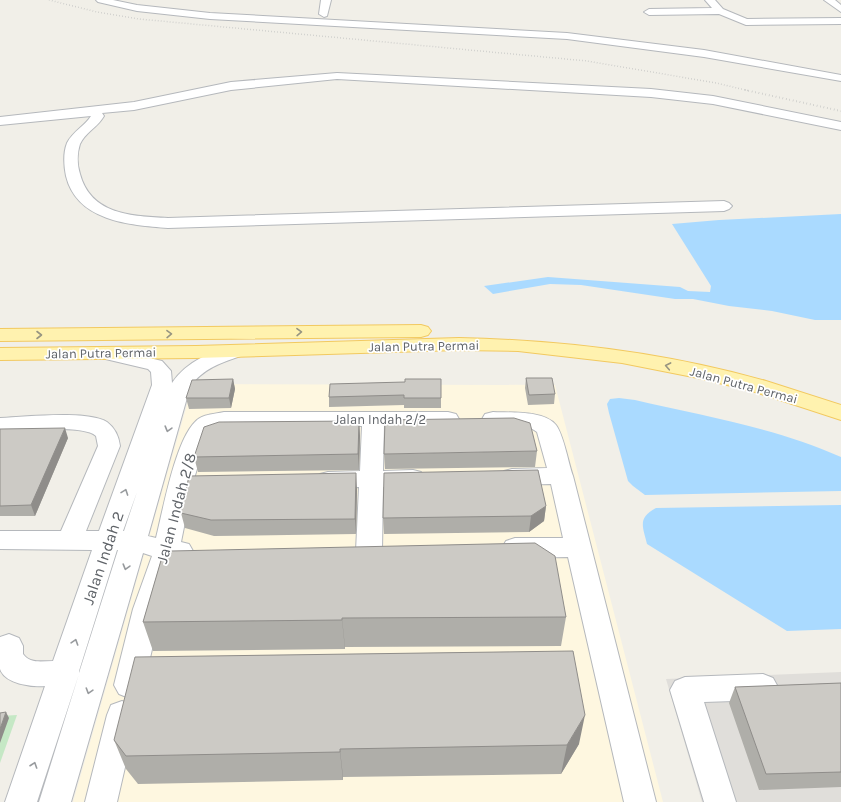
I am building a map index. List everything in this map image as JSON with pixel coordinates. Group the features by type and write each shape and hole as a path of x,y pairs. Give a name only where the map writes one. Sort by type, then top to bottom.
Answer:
{"main road":[{"name":"Jalan Putra Permai","path":"0,335 442,330 556,335 617,343 699,358 781,378 841,398"},
{"name":"Jalan Putra Permai","path":"0,354 237,351 459,344 556,348 622,357 698,372 758,386 841,413"}],"street":[{"path":"101,0 137,8 195,14 567,36 747,60 841,78"},
{"path":"324,14 326,0"},
{"path":"710,0 720,11 742,21 841,21"},
{"path":"829,0 841,11"},
{"path":"648,12 720,11"},
{"path":"794,12 841,11"},
{"path":"0,121 134,106 231,86 312,77 360,76 651,93 713,100 841,126"},
{"path":"88,111 96,113 98,116 83,130 74,143 71,157 73,181 89,204 109,214 138,221 168,223 724,206"},
{"name":"Jalan Indah 2","path":"55,802 180,387 188,374 196,367 237,351"},
{"name":"Jalan Indah 2","path":"21,802 162,385 160,371 155,365 104,353"},
{"name":"Jalan Indah 2/2","path":"203,426 212,421 224,418 524,420 542,424 547,429 561,476"},
{"path":"370,551 370,479 373,420"},
{"path":"0,425 80,424 96,426 103,430 108,436 109,446 70,540"},
{"name":"Jalan Indah 2/8","path":"101,802 147,609 166,551 193,482 195,439 203,426"},
{"path":"489,477 561,476 640,802"},
{"path":"307,480 434,478"},
{"path":"0,540 134,541 166,551 205,551"},
{"path":"493,549 578,547"},
{"path":"9,646 8,657 18,669 32,674 65,673"},
{"path":"720,802 685,690 786,686"}],"shaded area":[{"path":"193,384 555,385 663,802 73,802"},
{"path":"841,672 841,802 702,802 666,679"}],"green space":[{"path":"17,715 0,763 0,716"}],"water":[{"path":"841,214 841,320 815,320 772,311 729,306 693,299 675,299 581,285 550,284 493,294 484,286 548,277 680,287 688,291 710,292 711,286 672,224 719,220"},
{"path":"619,398 635,400 713,417 765,430 841,457 841,491 645,495 628,481 609,413 607,404 610,399"},
{"path":"841,505 841,629 787,631 647,544 643,528 646,515 656,508"}],"building":[{"path":"526,378 552,378 555,394 529,395"},
{"path":"233,379 229,398 186,398 192,380"},
{"path":"405,379 441,379 441,398 404,398 404,395 329,397 330,384 405,382"},
{"path":"514,418 530,423 537,451 384,454 385,420"},
{"path":"359,421 358,454 194,457 204,427 219,422"},
{"path":"65,428 31,505 0,506 0,429"},
{"path":"538,470 546,506 531,516 383,518 384,473"},
{"path":"356,473 355,519 211,520 181,513 189,476"},
{"path":"535,543 555,556 566,617 342,618 342,620 143,622 162,557 171,551"},
{"path":"573,651 585,715 567,745 340,749 340,752 126,756 114,740 135,657"},
{"path":"841,683 841,772 766,774 735,687"},
{"path":"6,712 0,729 0,713"}],"railway":[{"path":"49,0 97,12 139,19 587,61 716,83 750,91"},
{"path":"745,90 841,111"}]}
